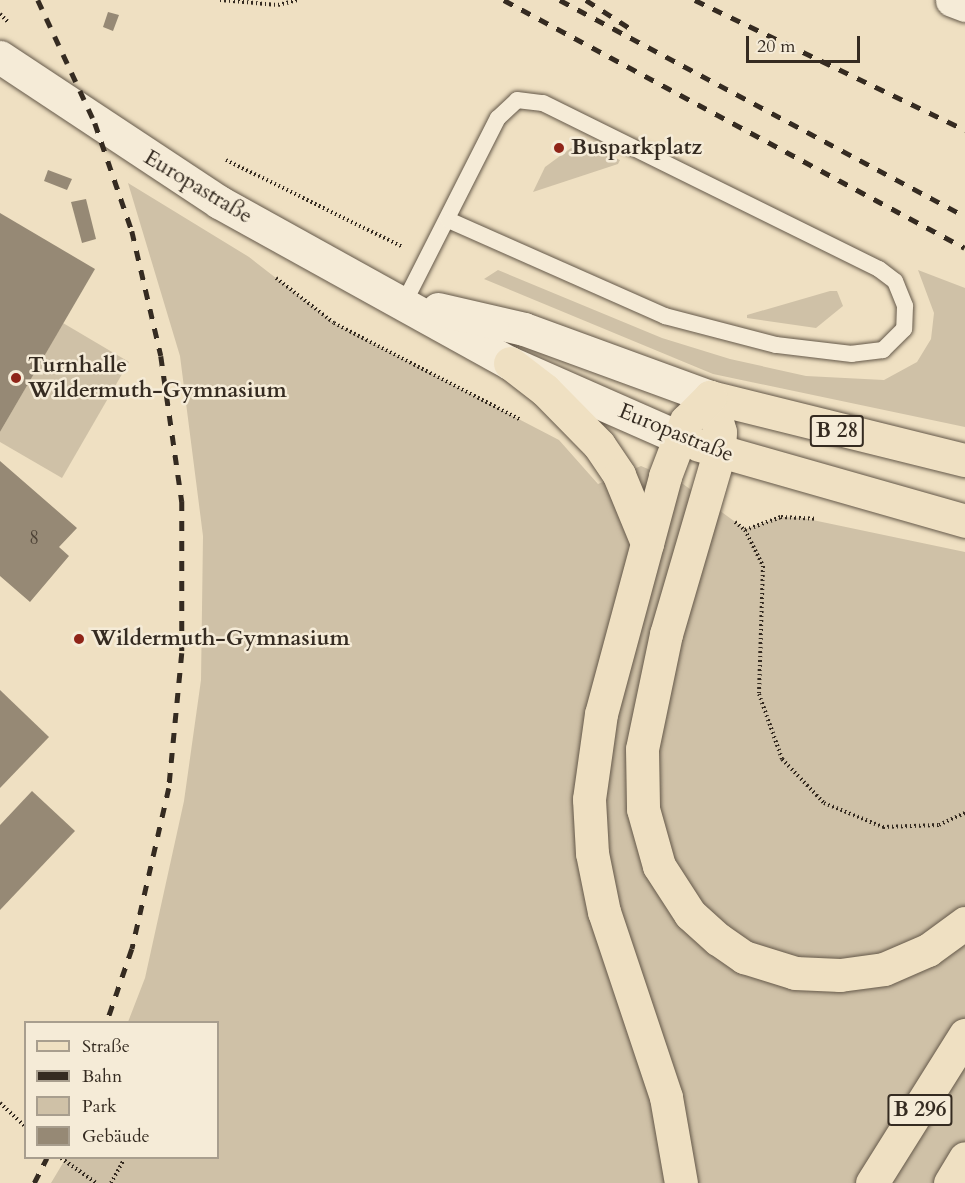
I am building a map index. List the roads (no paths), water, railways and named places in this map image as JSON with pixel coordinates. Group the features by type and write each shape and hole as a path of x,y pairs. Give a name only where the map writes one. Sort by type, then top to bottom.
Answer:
{"main road":[{"path":"510,363 553,397 599,445 619,475 647,543"},
{"path":"681,1183 666,1097 604,912 588,823 590,774 599,723 647,543 678,437 686,421 711,397 720,432 719,453 645,724 640,777 650,841 659,866 690,914 718,939 744,957 795,973 840,975 884,969 928,950 965,923"},
{"name":"Europastraße","path":"711,397 965,460"},
{"name":"Europastraße","path":"678,437 719,453 965,521"},
{"name":"B 296","path":"872,1183 965,1035"},
{"name":"B 296","path":"950,1183 965,1158"}],"street":[{"path":"952,0 965,5"},
{"name":"Europastraße","path":"0,57 219,202 405,301 510,363 678,437"},
{"name":"Europastraße","path":"405,301 524,329 711,397"}],"lane":[{"path":"405,301 498,118 517,100 543,103 879,269 895,281 905,306 904,329 883,350 852,354 776,345 665,316 448,220"}],"railway":[{"path":"38,0 95,123 132,231 161,356 182,501 182,653 169,788 132,949 107,1021"},
{"path":"504,0 965,248"},
{"path":"560,0 965,216"},
{"path":"586,0 631,29"},
{"path":"695,0 965,130"},
{"path":"34,1183 46,1159"}],"place":[{"name":"Busparkplatz","path":"559,148"},
{"name":"Turnhalle Wildermuth-Gymnasium","path":"16,378"},
{"name":"Wildermuth-Gymnasium","path":"79,639"}]}
